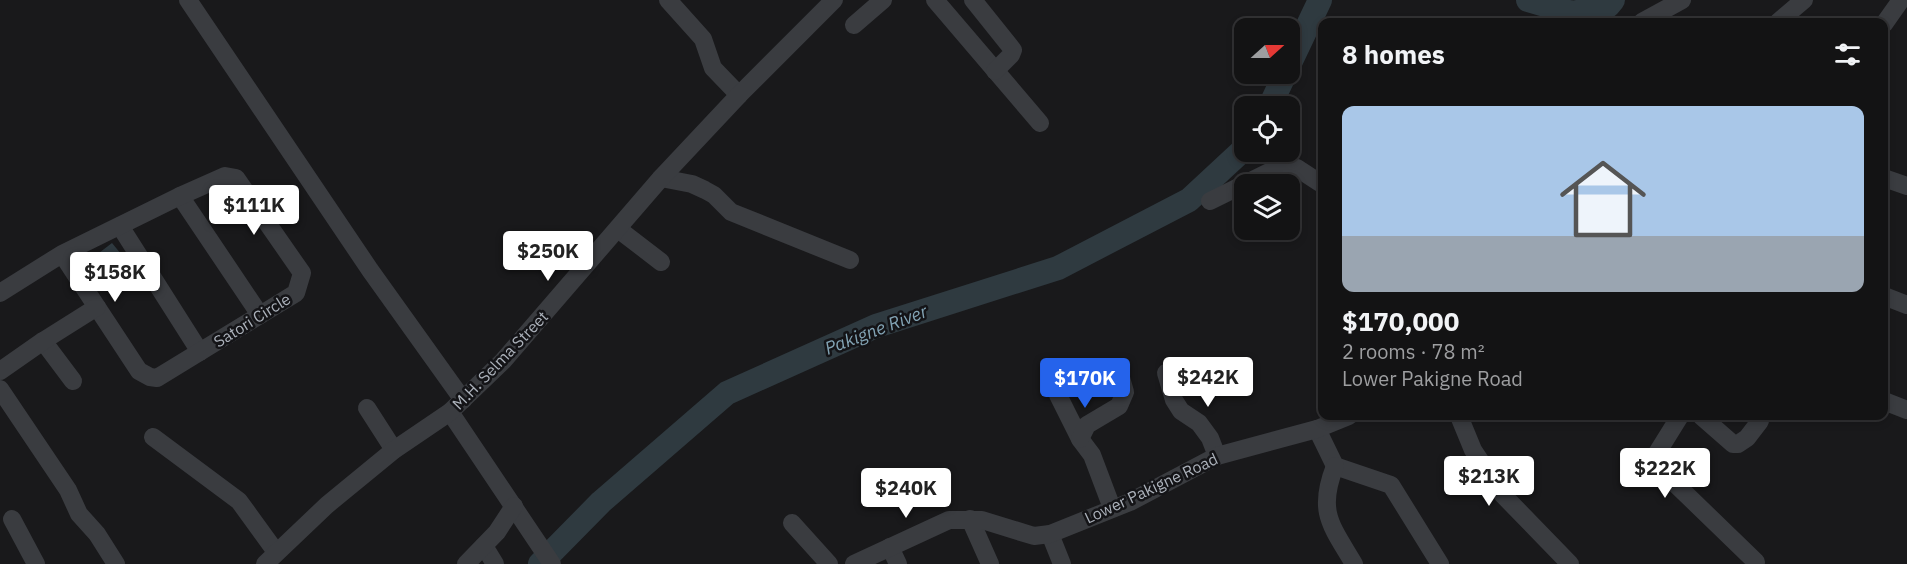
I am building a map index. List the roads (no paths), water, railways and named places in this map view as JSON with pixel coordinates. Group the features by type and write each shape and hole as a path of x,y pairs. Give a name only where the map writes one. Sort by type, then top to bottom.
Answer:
{"street":[{"path":"188,0 370,270 457,406 514,506 552,564"},
{"path":"668,0 703,39 712,68 739,95"},
{"name":"M.H. Selma Street","path":"271,558 327,505 394,450 457,406 503,361 661,178 739,95 834,0"},
{"path":"854,25 883,0"},
{"path":"973,0 1012,50 1011,56 995,71"},
{"path":"1649,18 1682,0"},
{"path":"1783,18 1804,0"},
{"path":"1888,18 1900,0"},
{"path":"939,2 1040,123"},
{"path":"1210,201 1285,164 1297,168 1318,184"},
{"name":"Satori Circle","path":"225,176 236,178 302,273 296,293 157,378 150,377 139,371 62,254 180,196 225,176"},
{"path":"661,178 692,184 714,195 731,212 850,260"},
{"path":"1888,179 1907,186"},
{"path":"180,196 260,315"},
{"path":"120,226 200,352"},
{"path":"618,229 661,262"},
{"path":"0,293 62,254"},
{"path":"1888,298 1907,305"},
{"path":"0,371 43,340 97,307"},
{"path":"43,340 73,381"},
{"path":"1166,373 1177,405 1189,418 1199,423 1210,438 1216,456"},
{"path":"1080,439 1087,425 1119,406 1125,392 1121,378"},
{"path":"0,389 68,490 79,514 97,534 116,564"},
{"path":"1058,395 1080,439 1092,455 1112,508"},
{"path":"1888,403 1907,410"},
{"path":"367,408 394,450"},
{"name":"Lower Pakigne Road","path":"854,564 894,556 945,521 970,519 1005,526 1034,536 1050,534 1130,502 1216,456 1317,429 1339,420"},
{"path":"1461,420 1473,450 1503,495 1570,564"},
{"path":"1678,420 1657,453 1657,462 1661,470 1756,562"},
{"path":"1705,420 1732,444 1738,444 1747,438 1760,420"},
{"path":"1317,429 1335,466 1391,485 1440,564"},
{"path":"153,437 239,501 271,558"},
{"path":"1335,466 1327,485 1326,508 1328,518 1353,564"},
{"path":"466,564 484,546 514,506"},
{"path":"12,519 36,564"},
{"path":"970,519 990,564"},
{"path":"792,523 829,564"},
{"path":"1050,534 1062,564"},
{"path":"484,546 495,564"}],"waterway":[{"name":"Pakigne River","path":"1300,42 1320,0"},
{"name":"Pakigne River","path":"1528,0 1572,13 1608,6 1613,0"},
{"name":"Pakigne River","path":"1275,96 1280,84"},
{"name":"Pakigne River","path":"540,564 601,502 727,393 876,326 1058,268 1189,200 1234,158"}]}
